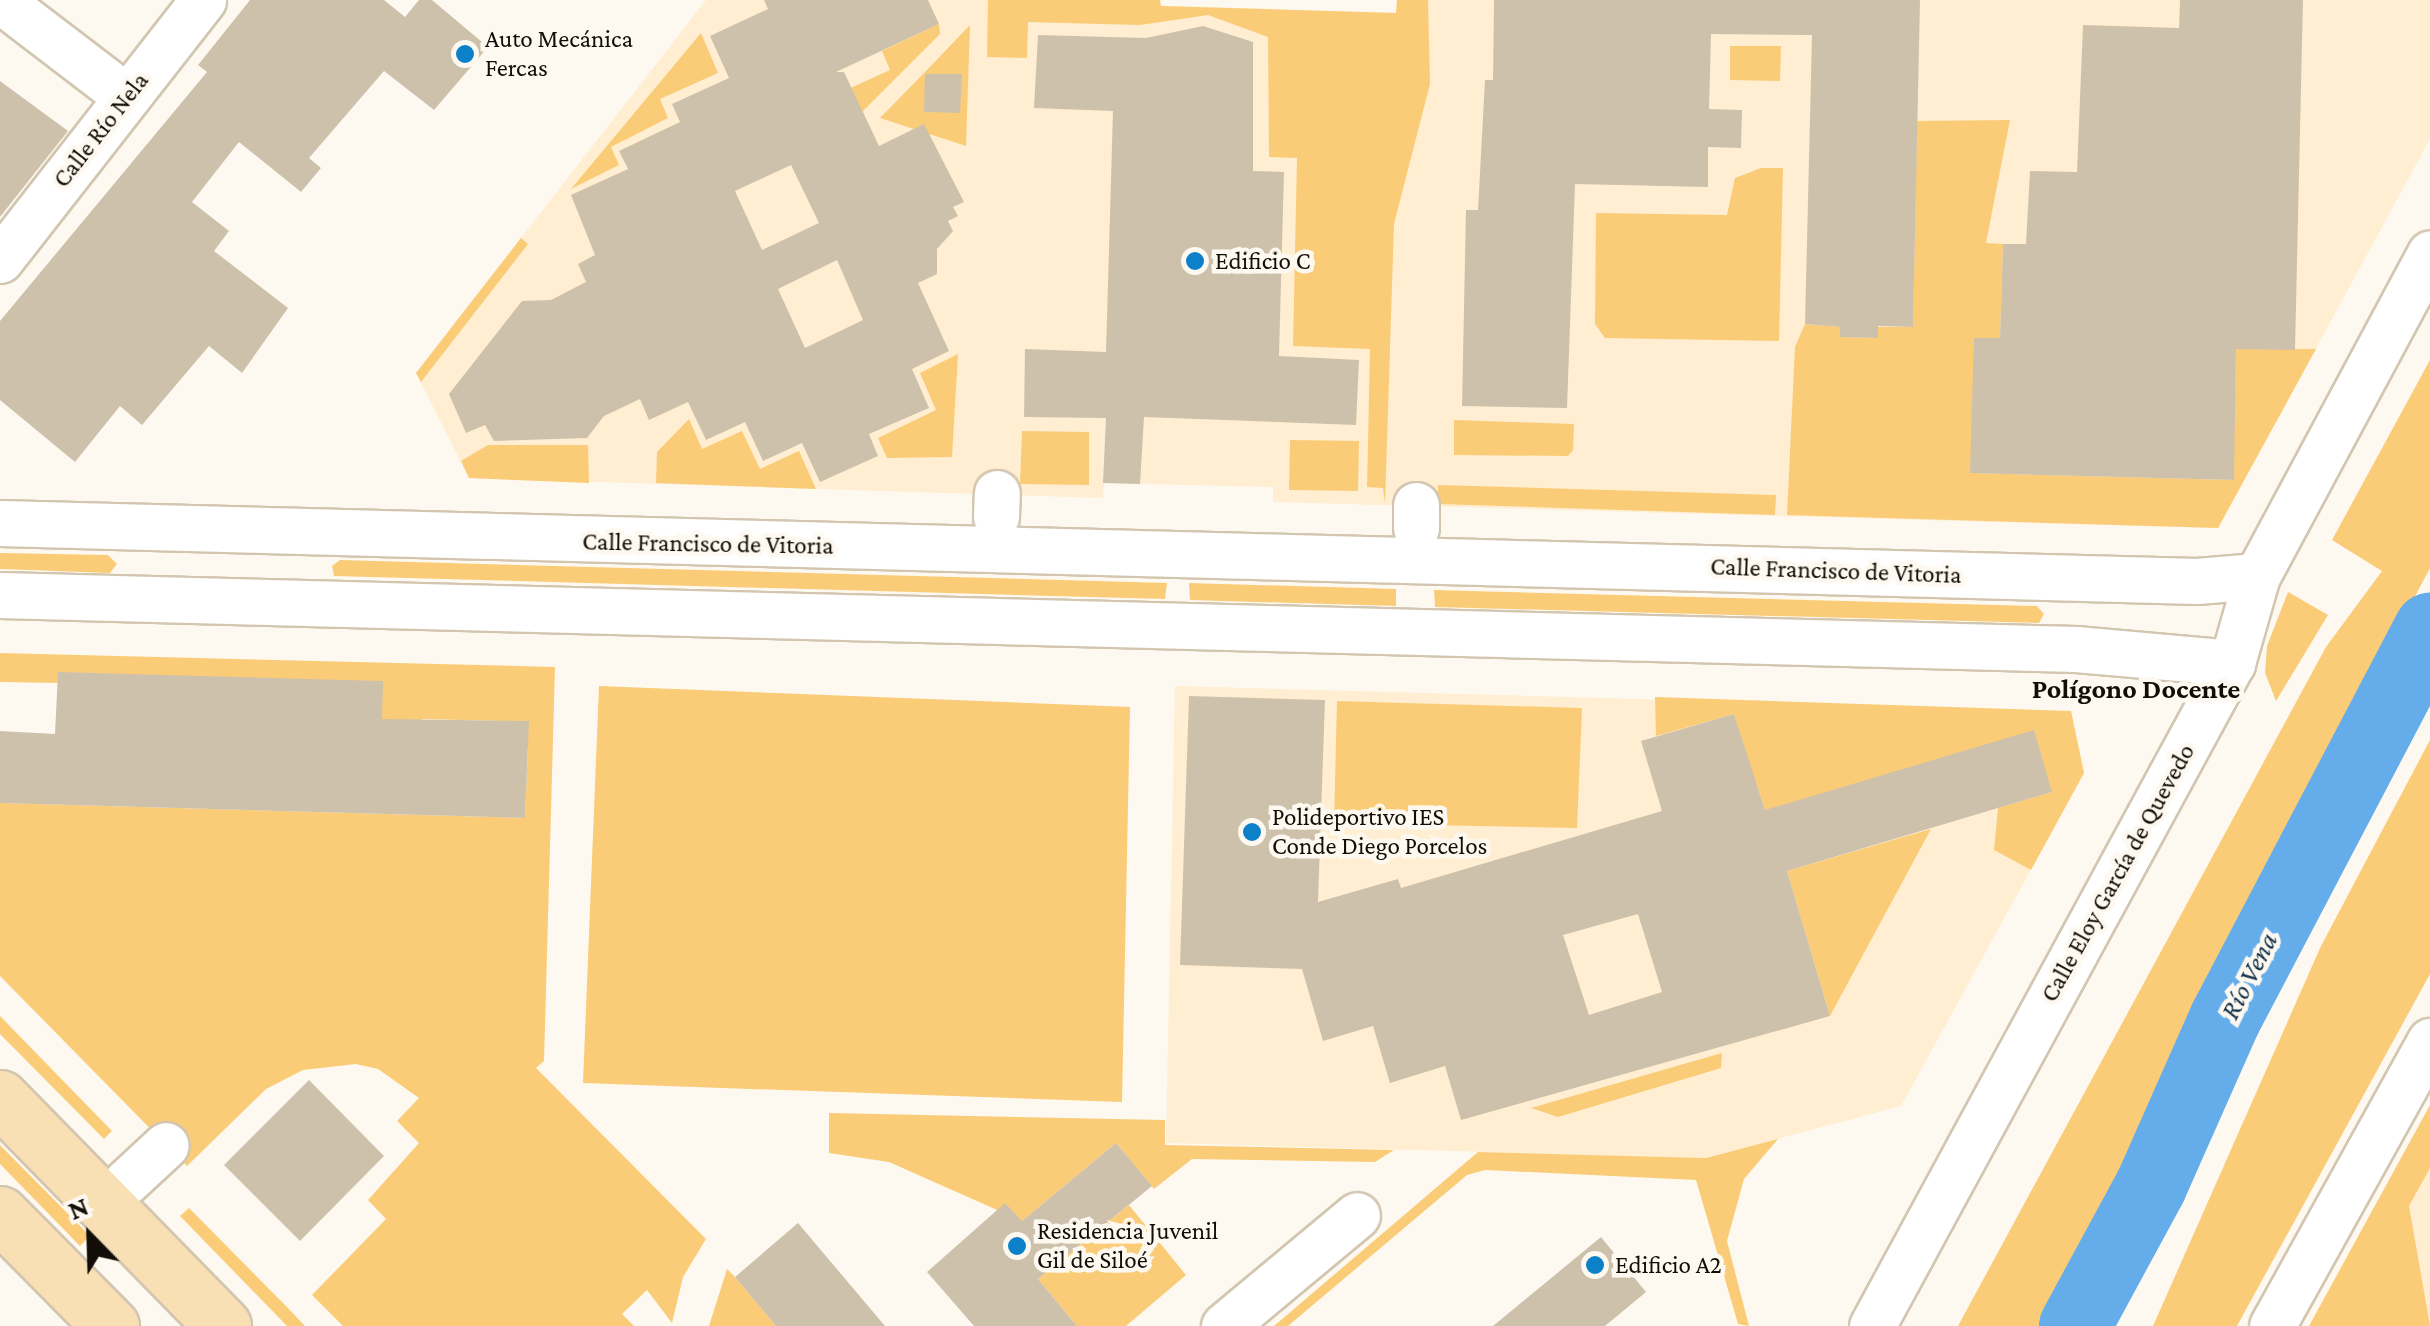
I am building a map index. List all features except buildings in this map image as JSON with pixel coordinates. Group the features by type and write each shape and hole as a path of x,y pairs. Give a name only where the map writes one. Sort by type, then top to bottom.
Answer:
{"main road":[{"path":"0,1098 223,1326"},
{"path":"0,1214 111,1326"}],"street":[{"path":"0,0 127,97"},
{"name":"Calle Río Nela","path":"0,260 203,0"},
{"name":"Calle Eloy García de Quevedo","path":"1872,1326 2232,663 2257,576 2430,254"},
{"name":"Calle Francisco de Vitoria","path":"0,523 232,532 1416,530 2197,581 2257,576"},
{"path":"1414,630 1416,530"},
{"path":"224,601 232,532"},
{"path":"0,595 2076,649 2232,663"},
{"path":"2272,1326 2430,1041"},
{"path":"126,1182 166,1144"},
{"path":"1224,1326 1357,1215"}],"shaded area":[{"path":"706,0 988,0 1396,13 1397,0 2430,0 2430,139 2218,528 1273,502 1273,487 1104,483 1103,498 469,478 416,373"},
{"path":"988,0 1160,0 1161,6 1396,13 1397,0 1428,0 1430,84 1394,224 1385,504 1383,488 1367,487 1370,349 1293,346 1297,158 1269,157 1268,37 1208,15 1140,25 1028,22 1027,58 987,57"},
{"path":"939,24 940,34 833,141 833,96 890,70 882,51"},
{"path":"970,25 966,146 880,118 926,71"},
{"path":"701,33 718,73 660,99 668,118 611,147 619,165 571,189"},
{"path":"1730,46 1781,46 1780,81 1730,80"},
{"path":"2010,120 1986,243 2003,244 2000,338 1970,473 2233,480 2236,349 2316,349 2218,528 1787,515 1795,347 1805,324 1840,327 1840,337 1877,338 1878,327 1913,327 1917,121"},
{"path":"1761,168 1783,168 1779,341 1605,338 1595,324 1596,213 1727,215 1735,178"},
{"path":"521,238 528,244 421,382 416,373"},
{"path":"958,354 952,457 887,458 878,438 936,410 920,373"},
{"path":"2430,360 2430,568 2334,750 2314,829 2045,1326 1958,1326 2326,647 2382,571 2332,540"},
{"path":"689,419 702,449 742,431 760,469 799,451 816,489 656,483 657,452"},
{"path":"1454,420 1574,424 1573,450 1568,456 1454,455"},
{"path":"1022,431 1089,432 1089,485 1020,484"},
{"path":"1290,440 1359,441 1358,491 1289,490"},
{"path":"488,445 588,445 589,483 469,478 461,461"},
{"path":"1438,485 1776,495 1775,515 1438,504"},
{"path":"0,553 108,555 117,564 110,573 0,569"},
{"path":"340,560 1167,583 1165,599 334,576 332,566"},
{"path":"1189,583 1396,589 1396,606 1190,600"},
{"path":"1434,590 2037,606 2044,614 2039,623 1435,607"},
{"path":"2288,592 2328,615 2276,701 2265,673 2267,646"},
{"path":"0,653 555,667 544,1061 536,1068 706,1239 683,1277 672,1323 647,1290 622,1314 634,1326 343,1326 312,1295 386,1219 368,1200 419,1143 397,1121 419,1098 378,1069 356,1064 303,1070 266,1089 187,1166 0,976 0,803 525,818 528,746 503,721 421,719 420,743 58,672 58,683 0,682"},
{"path":"599,686 1130,707 1122,1102 583,1083"},
{"path":"1175,686 2071,711 2084,773 1901,1106 1706,1158 1166,1143"},
{"path":"1655,697 2071,711 2084,773 2031,870 1994,850 1998,808 2052,792 1765,810 1757,785 1723,795 1748,760 1734,714 1656,736"},
{"path":"1337,701 1582,708 1577,828 1334,823"},
{"path":"2430,740 2430,974 2237,1326 2153,1326 2321,946"},
{"path":"1931,829 1830,1016 1787,871"},
{"path":"0,1016 112,1131 104,1139 0,1034"},
{"path":"1722,1053 1721,1068 1558,1117 1531,1108"},
{"path":"2430,1105 2430,1168 2409,1206 2430,1326 2309,1326"},
{"path":"829,1113 1165,1120 1165,1145 1394,1150 1375,1162 1192,1159 1154,1189 1116,1143 1022,1221 889,1162 829,1153"},
{"path":"1778,1139 1744,1179 1727,1241 1749,1326 1738,1324 1696,1180 1485,1170 1467,1175 1288,1326 1274,1326 1478,1152 1706,1158"},
{"path":"0,1145 90,1236 80,1246 0,1164"},
{"path":"2430,1167 2430,1326 2344,1326"},
{"path":"1129,1205 1186,1275 1126,1326 1077,1326 1038,1279"},
{"path":"189,1208 305,1326 287,1326 180,1216"},
{"path":"727,1269 735,1277 776,1326 709,1326"}],"waterway":[{"name":"Río Vena","path":"2075,1326 2151,1186 2225,1019 2430,629"}],"place":[{"name":"Auto Mecánica Fercas","path":"465,54"},
{"name":"Edificio C","path":"1195,261"},
{"name":"Polideportivo IES Conde Diego Porcelos","path":"1252,832"},
{"name":"Residencia Juvenil Gil de Siloé","path":"1017,1246"},
{"name":"Edificio A2","path":"1595,1265"}],"district":[{"name":"Polígono Docente","path":"2136,689"}]}
